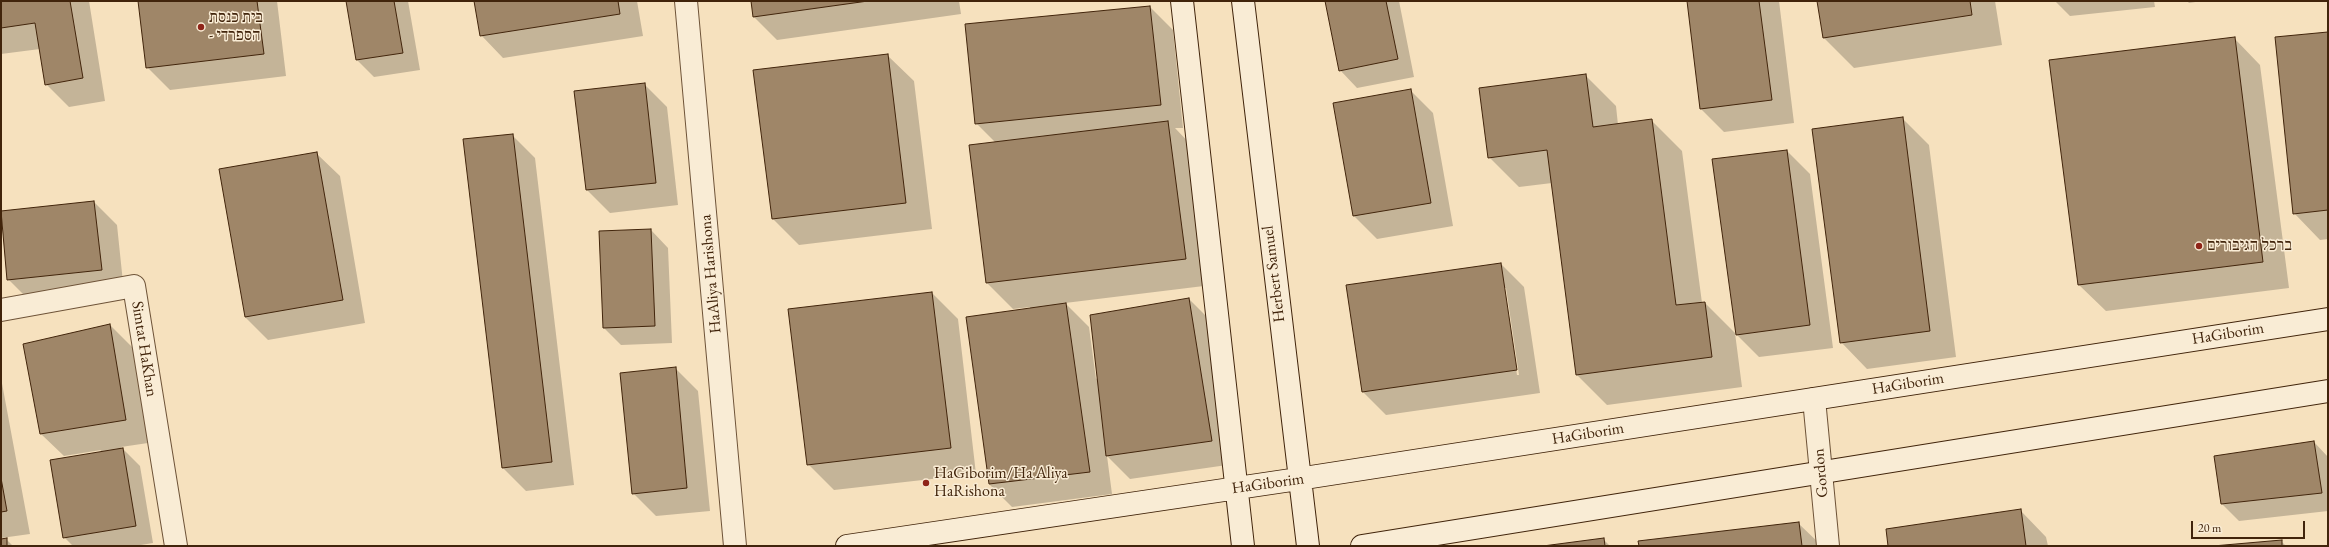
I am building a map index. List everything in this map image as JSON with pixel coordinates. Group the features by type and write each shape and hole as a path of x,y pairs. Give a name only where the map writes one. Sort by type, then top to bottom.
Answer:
{"street":[{"name":"HaAliya Harishona","path":"686,1 735,546"},
{"path":"1182,1 1236,488 1244,546"},
{"name":"Herbert Samuel","path":"1243,1 1298,479 1308,546"},
{"name":"Simtat HaKhan","path":"1,310 134,286 176,546"},
{"name":"HaGiborim","path":"847,546 1298,479 2328,319"},
{"path":"1362,546 2328,391"},
{"name":"Gordon","path":"1814,399 1828,546"}],"building":[{"path":"1,1 70,1 83,78 45,85 35,23 1,28"},
{"name":"בית כנסת - הספרדי","path":"138,1 257,1 264,54 146,68"},
{"path":"346,1 394,1 403,53 356,60"},
{"path":"474,1 618,1 620,14 480,36"},
{"path":"751,1 868,1 753,17"},
{"path":"1325,1 1386,1 1398,59 1339,71"},
{"path":"1687,1 1759,1 1772,100 1700,109"},
{"path":"1817,1 1970,1 1972,15 1823,38"},
{"path":"1150,6 1161,105 975,124 965,24"},
{"path":"2328,32 2328,210 2293,214 2275,37"},
{"path":"2235,37 2263,262 2078,285 2049,60"},
{"path":"888,54 906,203 772,219 753,70"},
{"path":"1586,74 1593,127 1652,119 1676,305 1705,302 1712,357 1576,375 1547,150 1488,158 1479,88"},
{"path":"645,83 656,183 586,190 574,91"},
{"path":"1411,89 1431,203 1353,216 1333,103"},
{"path":"1903,117 1930,331 1840,343 1812,129"},
{"path":"1168,121 1186,259 986,283 969,145"},
{"path":"513,134 552,462 502,468 463,139"},
{"path":"1787,150 1810,325 1736,335 1712,159"},
{"path":"317,152 343,300 245,317 219,169"},
{"path":"94,201 102,270 7,280 1,211"},
{"path":"651,229 655,326 603,328 599,231"},
{"path":"1501,263 1517,370 1362,392 1346,285"},
{"path":"932,292 951,448 807,465 788,309"},
{"path":"1189,298 1212,441 1106,456 1090,315"},
{"path":"1066,303 1090,472 989,484 966,317"},
{"path":"110,324 126,420 40,434 23,344"},
{"path":"676,367 687,488 632,494 620,373"},
{"path":"2314,441 2322,493 2221,504 2214,456"},
{"path":"123,448 136,526 63,538 50,460"},
{"path":"1,478 7,511 1,512"},
{"path":"2021,509 2026,546 1888,546 1886,529"},
{"path":"1799,522 1802,546 1639,546 1638,541"},
{"path":"7,538 7,546 1,546 1,539"},
{"path":"1604,538 1605,546 1543,546"},
{"path":"2282,540 2282,546 2213,546"}],"place":[{"name":"בית כנסת - הספרדי","path":"201,27"},
{"name":"ברכל הגיבורים","path":"2199,246"},
{"name":"HaGiborim/Ha'Aliya HaRishona","path":"926,483"}]}
